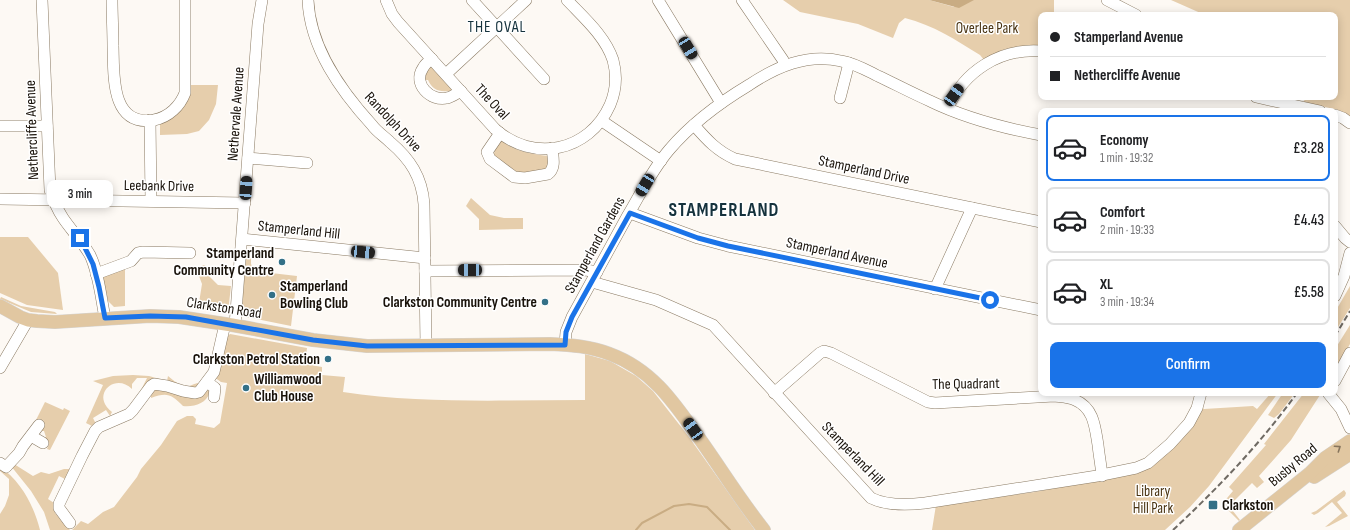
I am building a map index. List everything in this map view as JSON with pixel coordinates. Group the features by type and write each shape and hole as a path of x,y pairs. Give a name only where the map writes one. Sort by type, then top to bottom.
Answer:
{"main road":[{"name":"Clarkston Road","path":"0,306 28,320 55,322 105,318 167,316 193,318 313,340 351,345 565,345 578,346 610,354 632,365 654,381 667,395 764,530"},
{"name":"Busby Road","path":"1239,530 1310,473 1325,458 1350,441"},
{"name":"Busby Road","path":"1248,530 1320,473 1350,454"}],"street":[{"name":"Nethercliffe Avenue","path":"42,0 50,190 53,200 63,218 80,238 90,256 96,274 105,318"},
{"path":"112,0 114,85 117,98 128,113 137,119 150,120 160,119 178,106 185,93 185,0"},
{"name":"Nethervale Avenue","path":"207,382 214,372 230,324 242,239 258,24 262,0"},
{"name":"Randolph Drive","path":"308,0 310,20 315,39 342,88 371,125 409,160 418,176 424,196 426,346"},
{"name":"The Oval","path":"386,0 392,14 398,22 500,133 526,146 538,148 562,147 588,135 602,121 613,98 616,76 609,51 597,32 567,0"},
{"path":"472,0 545,79"},
{"path":"446,74 526,0"},
{"path":"658,0 721,103"},
{"path":"742,0 784,65"},
{"path":"1108,0 1130,12"},
{"path":"948,108 961,85 977,69 1005,55 1022,51 1038,51"},
{"name":"The Oval","path":"432,59 423,68 421,73 420,80 425,91 432,97 443,99 451,97 461,91"},
{"name":"Stamperland Gardens","path":"565,345 568,325 660,161 694,124 721,103 760,78 784,65 793,62 818,59 836,60 849,63 948,108 988,123 1038,134"},
{"path":"840,98 849,63"},
{"path":"1270,100 1306,108"},
{"path":"1338,116 1350,123"},
{"path":"150,120 151,201"},
{"path":"602,121 660,161"},
{"name":"Stamperland Drive","path":"694,124 711,144 735,159 1038,221"},
{"path":"0,126 47,126"},
{"name":"The Oval","path":"500,133 487,152 488,156 514,178 525,178 548,174 551,172 553,167 552,148"},
{"path":"248,158 307,163"},
{"name":"Leebank Drive","path":"0,199 245,203"},
{"path":"936,289 972,208"},
{"name":"Stamperland Avenue","path":"630,213 698,238 728,246 1038,309"},
{"path":"1338,230 1344,238 1350,242"},
{"name":"Stamperland Hill","path":"242,239 425,258"},
{"path":"96,274 131,261 138,253 190,253"},
{"path":"1338,289 1344,276 1350,253"},
{"name":"Stamperland Hill","path":"426,271 586,270 594,277 656,300 708,322 715,326 774,393 871,498 880,501 914,504 1102,476 1136,468 1148,463 1159,454 1189,423 1197,408 1200,396"},
{"path":"0,368 28,320"},
{"name":"The Quadrant","path":"774,393 824,351 928,402 935,403 1054,396 1067,397 1083,405 1094,419 1102,476"},
{"path":"1338,376 1349,358"},
{"path":"70,523 59,508 59,504 95,431 100,427 129,414 150,386 154,384 195,393 199,392 207,382 215,388 214,397"},
{"path":"1330,396 1341,409 1350,428"},
{"path":"0,463 6,467 19,453 39,425"},
{"path":"31,436 43,444"}],"green space":[{"name":"Overlee Park","path":"783,0 929,0 954,7 957,0 1054,0 1054,12 1038,12 1038,46 1005,49 984,60 980,55 935,29 905,18 899,23 893,38 858,24 800,12"},
{"path":"1171,0 1350,0 1350,117 1338,110 1338,108 1330,108 1304,102 1304,100 1338,100 1338,12 1198,12"},
{"path":"430,65 453,89 452,95 448,91 441,91 431,86 428,80 422,80 423,75 426,75 426,68"},
{"path":"191,85 218,85 216,104 209,120 199,131 187,134 160,135 160,122 182,109 187,100"},
{"path":"500,139 516,149 529,153 549,156 550,168 522,176 492,158 495,151 494,147"},
{"path":"471,198 490,215 504,218 523,218 523,229 479,230 479,219 466,206"},
{"path":"0,237 28,237 58,273 63,310 27,305 0,293"},
{"path":"246,258 251,258 251,264 254,271 297,276 291,326 241,316"},
{"path":"204,265 206,266 208,275 218,285 231,286 228,312 198,309 202,284 199,276 199,267"},
{"path":"125,266 125,306 114,307 108,301 102,274"},
{"path":"1350,286 1350,308 1338,327 1338,307"},
{"path":"1,297 21,306 55,312 57,314 31,312 0,299"},
{"path":"1350,325 1350,344 1338,365 1338,344"},
{"path":"230,334 307,348 305,364 322,367 322,375 345,377 343,392 373,396 433,400 585,400 585,354 610,361 636,376 653,391 689,437 755,530 72,530 81,521 88,524 103,512 114,507 137,477 141,469 161,445 177,421 187,416 193,416 196,419 195,424 214,428 220,423 227,383 221,382 214,377 227,337"},
{"path":"113,376 149,376 167,381 168,376 183,386 202,383 195,389 159,382 140,392 147,378 137,378 132,384 132,389 125,384 112,384 104,393 103,399 112,412 110,416 106,410 93,418 96,424 92,426 86,423 103,385 93,381"},
{"path":"158,388 207,389 210,392 203,402 191,406 183,406 168,395 161,395 151,398 152,392"},
{"name":"Library Hill Park","path":"1268,396 1276,396 1209,486 1190,507 1165,530 932,530 936,505 1035,492 1144,470 1202,407 1204,409 1253,406 1257,409"},
{"path":"1281,396 1293,396 1279,414 1274,418 1268,415"},
{"path":"1302,396 1319,396 1291,440 1259,476 1264,482 1257,488 1252,483 1229,506 1240,520 1239,521 1222,504 1233,491 1229,487 1266,445 1264,444"},
{"path":"45,402 63,410 64,408 70,411 50,450 47,449 49,444 41,438 46,437 44,431 39,431 44,421 39,419 36,425 34,424"},
{"path":"14,464 33,476 41,472 49,474 64,469 71,469 65,479 59,476 48,499 57,505 55,513 70,530 50,530 44,512 31,491 11,466"},
{"path":"0,467 14,479 26,495 40,530 0,530 0,514 9,495 9,479 0,471"},
{"path":"1344,490 1346,493 1345,496 1337,502 1348,516 1325,527 1342,513 1332,502 1318,513 1314,515 1311,513 1316,511"}],"shaded area":[{"path":"929,0 974,0 959,8"}],"waterway":[{"path":"636,530 642,523 674,506 689,504 707,507 730,530"}],"railway":[{"path":"1338,331 1350,311"},
{"path":"1173,530 1206,498 1254,447 1295,396"}],"place":[{"name":"Stamperland Community Centre","path":"282,262"},
{"name":"Stamperland Bowling Club","path":"272,295"},
{"name":"Clarkston Community Centre","path":"545,302"},
{"name":"Clarkston Petrol Station","path":"328,359"},
{"name":"Williamwood Club House","path":"246,388"},
{"name":"Clarkston","path":"1213,505"}],"district":[{"name":"THE OVAL","path":"497,27"},
{"name":"STAMPERLAND","path":"724,210"}],"route":[{"path":"80,238 93,264 105,318 150,316 186,317 313,340 351,345 565,345 568,325 630,213 698,238 728,246 990,300"}]}
